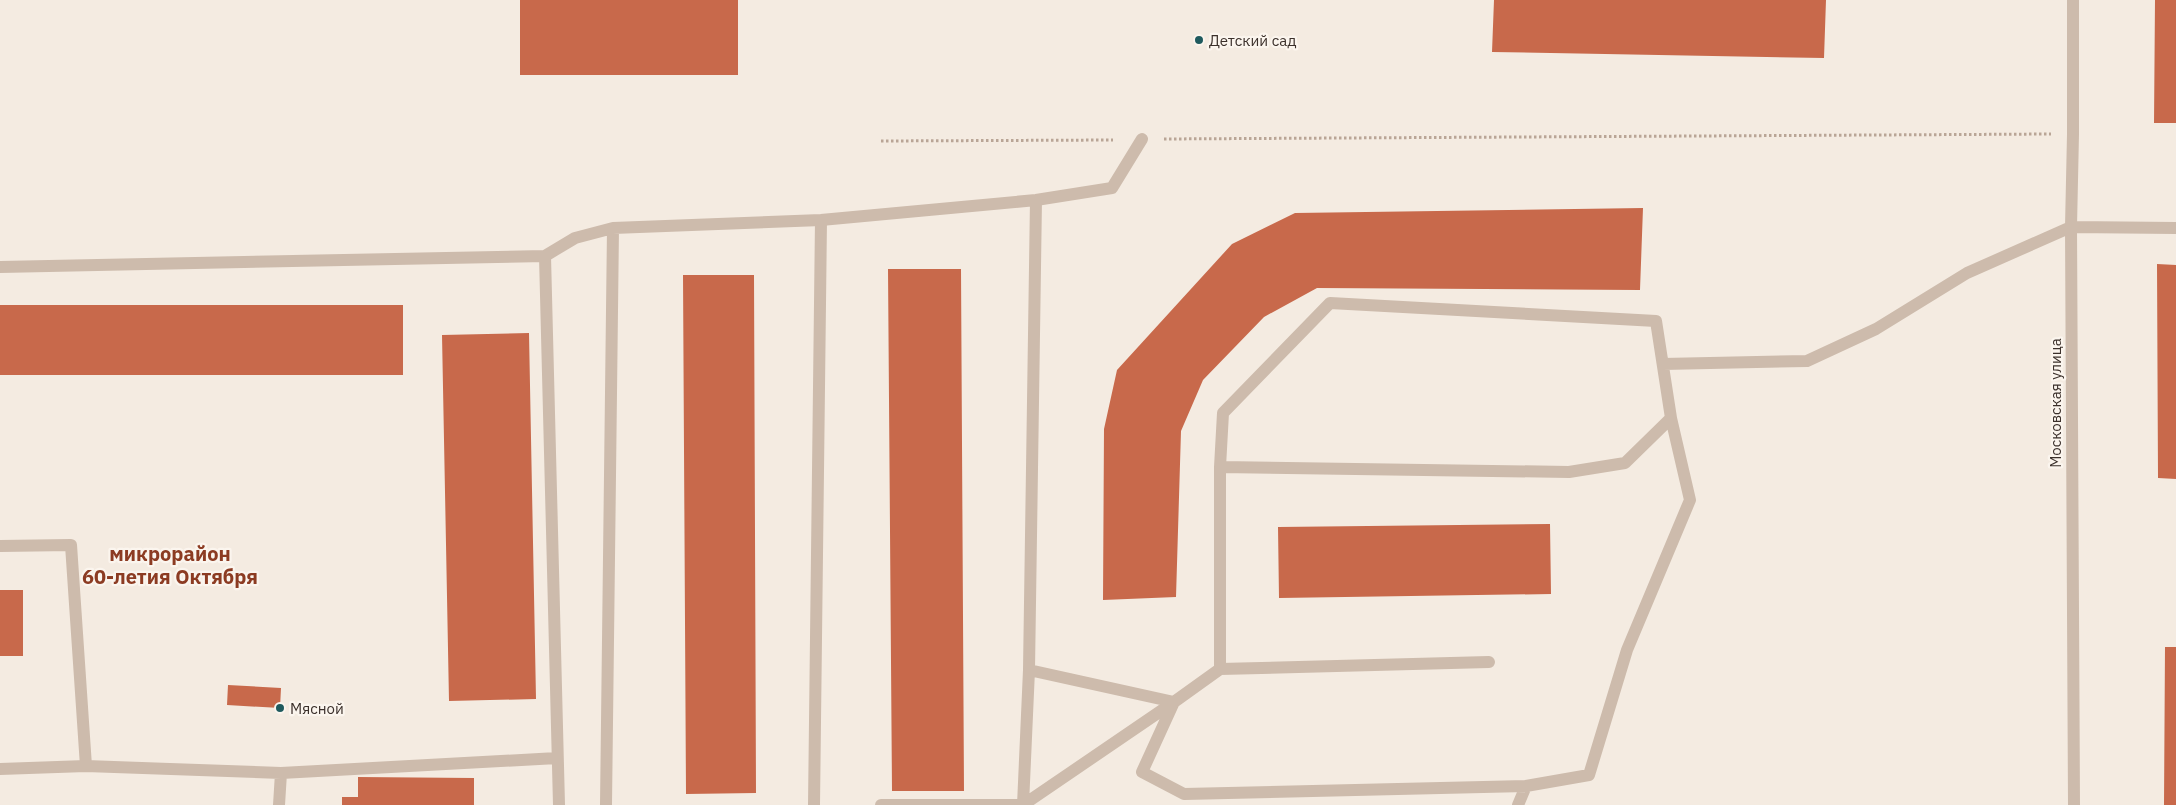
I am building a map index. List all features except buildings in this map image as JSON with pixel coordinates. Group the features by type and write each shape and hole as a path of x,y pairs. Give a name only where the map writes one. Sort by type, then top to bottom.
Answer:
{"street":[{"name":"Московская улица","path":"2072,0 2073,134 2070,227 2074,805"},
{"path":"0,267 545,256 575,238 613,228 822,220 1036,200 1112,188 1142,139"},
{"path":"1023,805 1029,670 1036,200"},
{"path":"814,805 822,220"},
{"path":"1663,364 1807,361 1876,329 1967,273 2070,227 2176,228"},
{"path":"606,805 613,228"},
{"path":"545,256 559,805"},
{"path":"1174,702 1142,772 1184,794 1526,786 1589,775 1627,650 1690,500 1671,418 1656,321 1330,303 1223,413 1220,467 1220,669"},
{"path":"1220,467 1568,472 1625,463 1671,418"},
{"path":"0,546 71,545 86,766"},
{"path":"881,805 1023,805 1220,669 1488,662"},
{"path":"1029,670 1174,702"},
{"path":"0,770 86,766 281,773 557,758"},
{"path":"279,805 281,773"},
{"path":"1518,805 1526,786"}],"path":[{"path":"881,141 2073,134"}],"place":[{"name":"Детский сад","path":"1199,40"},
{"name":"Мясной","path":"280,708"}],"district":[{"name":"микрорайон 60-летия Октября","path":"170,564"}]}
